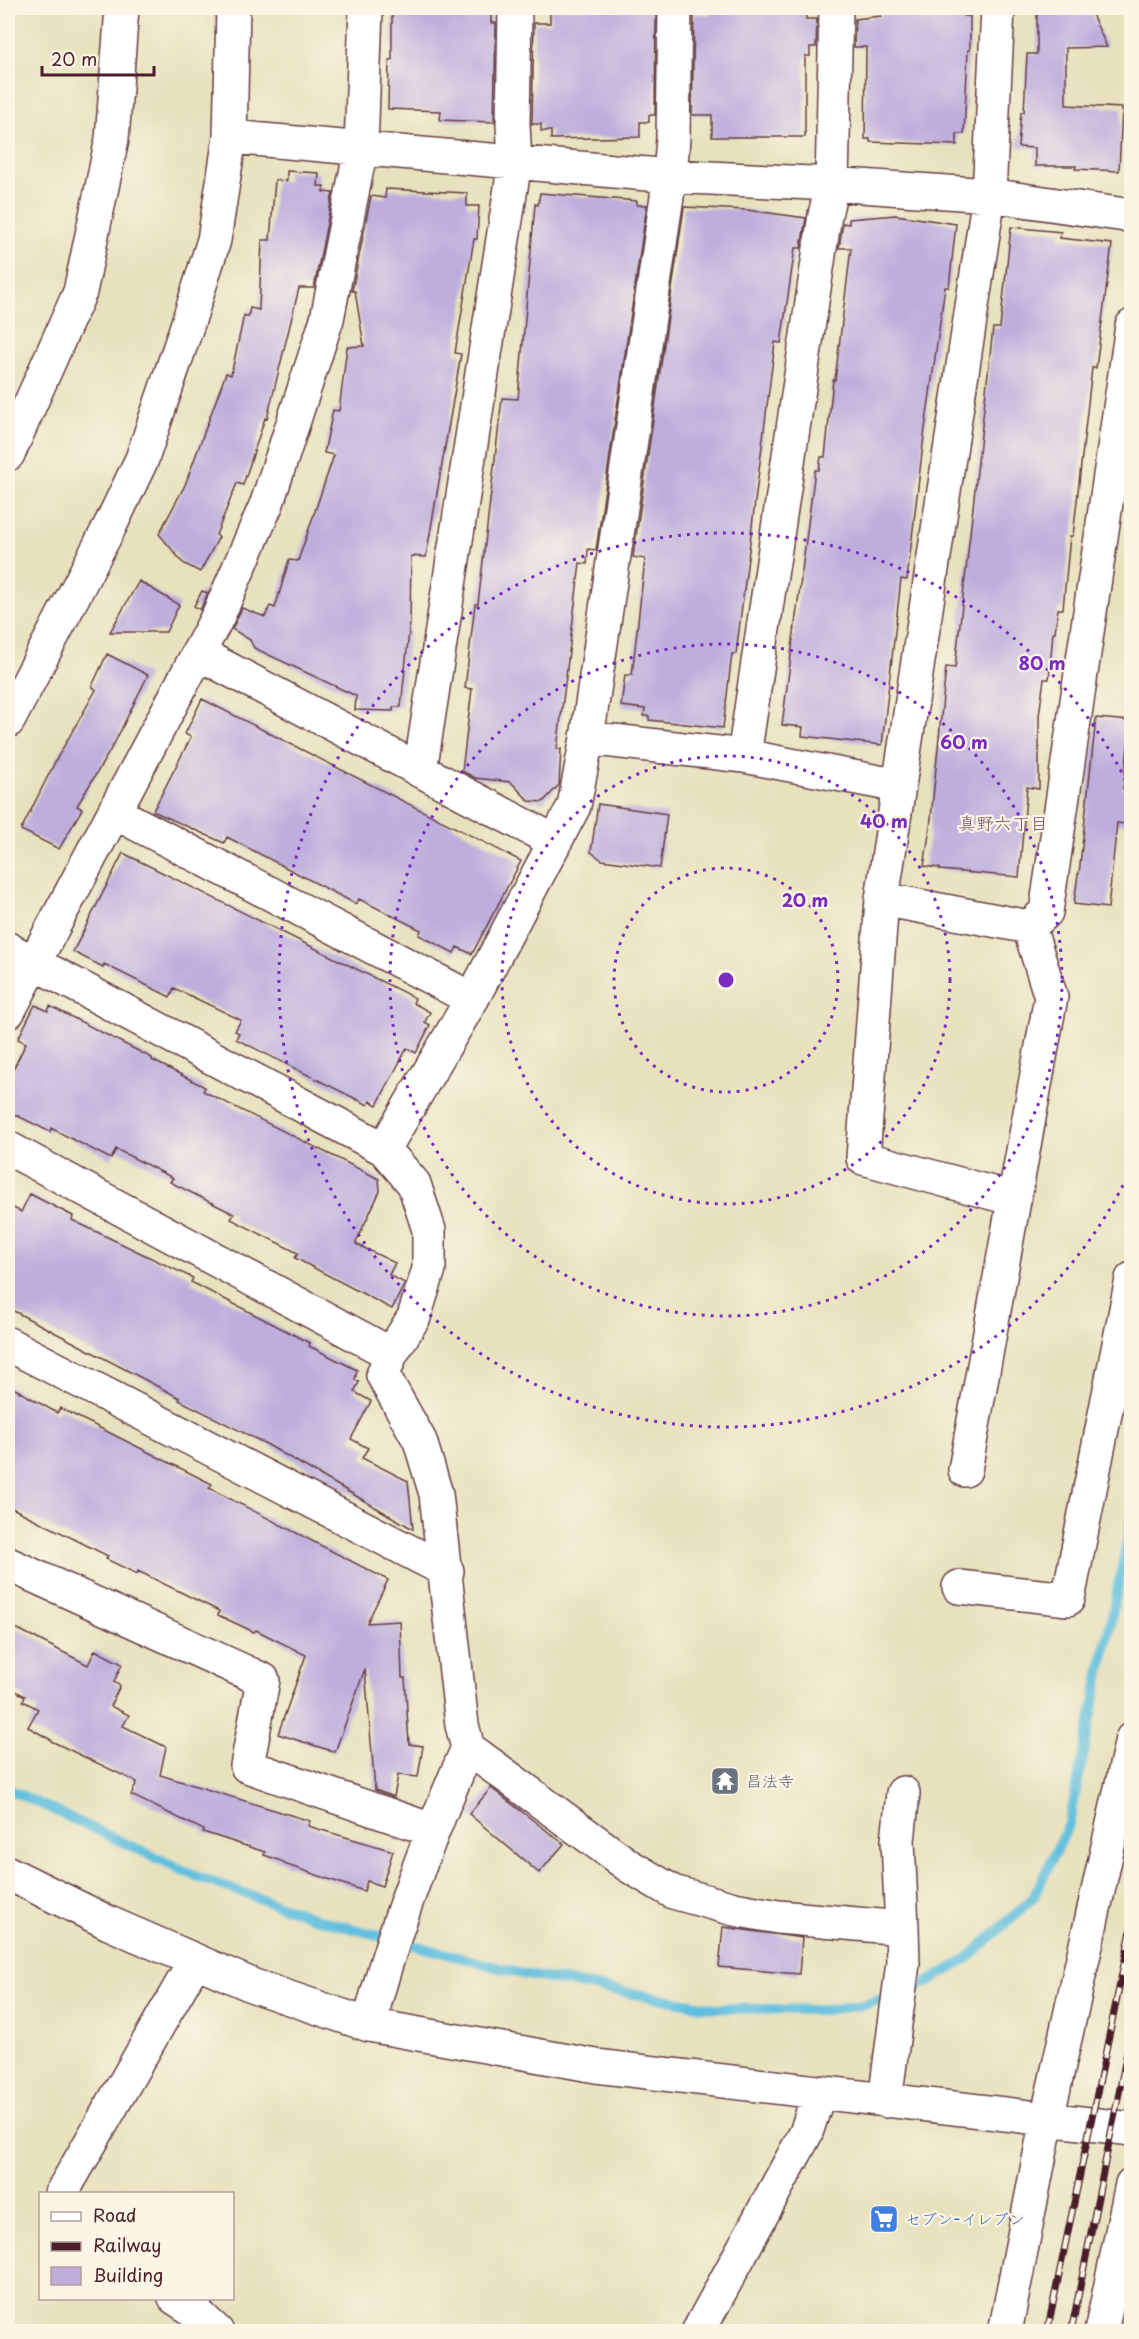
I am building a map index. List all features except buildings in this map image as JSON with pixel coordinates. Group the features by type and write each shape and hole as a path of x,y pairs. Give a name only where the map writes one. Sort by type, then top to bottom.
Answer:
{"street":[{"path":"8,454 80,292 112,139 122,8"},
{"path":"8,721 110,526 142,459 214,240 230,137 233,8"},
{"path":"8,1012 21,956 114,812 218,616 267,503 327,319 362,148 366,8"},
{"path":"420,771 515,162 514,8"},
{"path":"384,1149 472,999 574,806 587,738 670,176 673,138 675,8"},
{"path":"744,756 825,215 832,184 836,8"},
{"path":"998,8 989,195 882,898 863,1158 1014,1199"},
{"path":"230,137 670,176 989,195 1131,216"},
{"path":"1029,927 1046,912 1131,326"},
{"path":"198,653 554,842"},
{"path":"587,738 744,756 899,786"},
{"path":"114,812 472,999"},
{"path":"882,898 1029,927"},
{"path":"965,1470 1051,997 1029,927"},
{"path":"21,956 384,1149 414,1184 429,1230 429,1269 414,1317 391,1354 383,1375 420,1441 436,1494 447,1571 462,1725 468,1749 432,1830 383,1968 369,2025"},
{"path":"8,1148 391,1354"},
{"path":"959,1587 1068,1599 1131,1279"},
{"path":"8,1344 447,1571"},
{"path":"8,1564 263,1680 247,1767 432,1830"},
{"path":"1005,2331 1047,2119 1131,1739"},
{"path":"468,1749 629,1866 673,1892 735,1909 778,1917 902,1928"},
{"path":"885,2102 903,1963 898,1841 903,1793"},
{"path":"8,1873 109,1923 254,1986 369,2025 596,2066 885,2102 1131,2129"},
{"path":"62,2192 195,1961"},
{"path":"698,2331 806,2133 819,2093"},
{"path":"1101,2331 1131,2184"},
{"path":"178,2300 192,2309 216,2331"}],"waterway":[{"path":"8,1789 200,1878 324,1921 522,1974 714,2008 823,2010 864,2005 926,1983 967,1959 1033,1898 1069,1824 1132,1518"}],"railway":[{"path":"1047,2332 1132,1926"},
{"path":"1071,2332 1132,2028"}],"place":[{"name":"昌法寺","path":"725,1781"},
{"name":"セブン-イレブン","path":"884,2219"}],"district":[{"name":"真野六丁目","path":"1003,824"}]}
